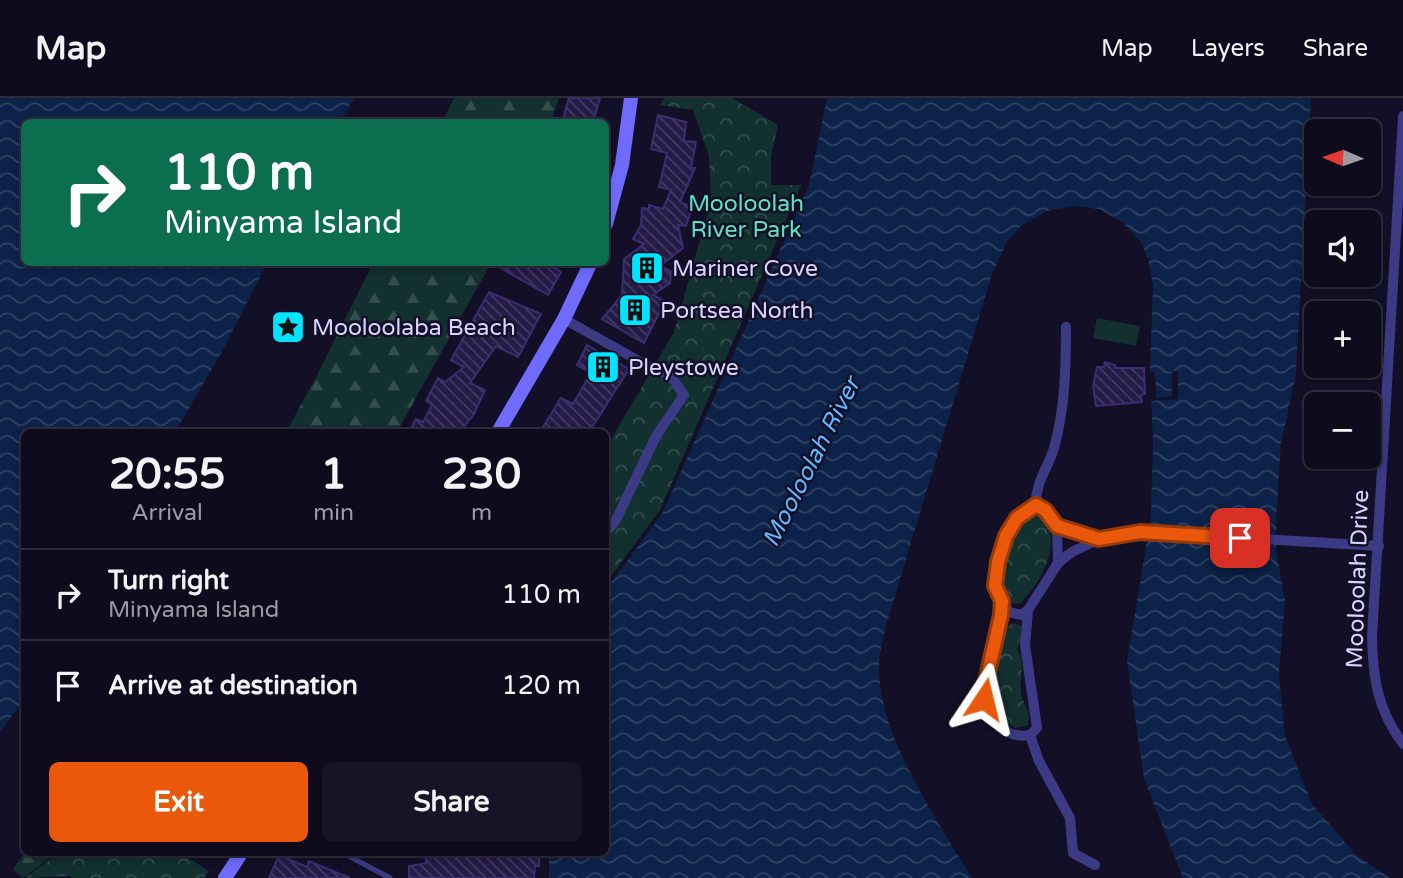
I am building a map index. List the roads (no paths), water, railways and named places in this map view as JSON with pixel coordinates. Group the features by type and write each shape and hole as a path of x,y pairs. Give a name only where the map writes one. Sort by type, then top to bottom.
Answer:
{"street":[{"path":"626,147 631,98"},
{"path":"609,212 641,98"},
{"name":"Mooloolah Drive","path":"1403,116 1372,636 1373,674 1382,706 1403,744"},
{"path":"500,429 564,319 589,266"},
{"path":"564,319 646,365 670,375 684,395 656,436 616,520 609,529"},
{"path":"1036,505 1035,491 1054,448 1066,375 1066,327"},
{"path":"1036,505 1045,510 1057,526 1058,563"},
{"path":"1028,610 1016,615 1009,612 995,586 998,562 1006,536 1017,518 1036,505"},
{"path":"1057,526 1099,539"},
{"path":"1002,601 984,699 992,721 1009,732 1024,736 1030,735 1037,728 1025,645 1028,610 1058,563 1072,552 1099,539 1140,532 1379,546"},
{"path":"1030,735 1039,761 1070,818 1073,853 1095,865"},
{"path":"225,878 239,856"}],"lane":[{"path":"349,856 390,878"}],"water":[{"path":"0,98 354,98 342,119 21,119 21,266 265,266 223,350 177,429 21,429 21,704 0,732"},
{"name":"Mooloolah River","path":"827,98 1311,98 1310,119 1304,119 1306,196 1296,374 1281,443 1276,519 1276,551 1285,600 1279,673 1285,736 1312,804 1356,855 1390,878 1183,878 1144,779 1127,661 1151,516 1153,442 1150,369 1153,285 1148,259 1141,242 1122,222 1099,209 1075,206 1047,211 1021,226 1007,241 992,274 884,633 879,673 882,699 890,726 928,806 972,878 549,878 549,856 609,856 609,585 662,514 809,185"}],"place":[{"name":"Mariner Cove","path":"647,268"},
{"name":"Portsea North","path":"635,310"},
{"name":"Mooloolaba Beach","path":"288,327"},
{"name":"Pleystowe","path":"603,367"}],"park label":[{"name":"Mooloolah River Park","path":"746,216"}]}
